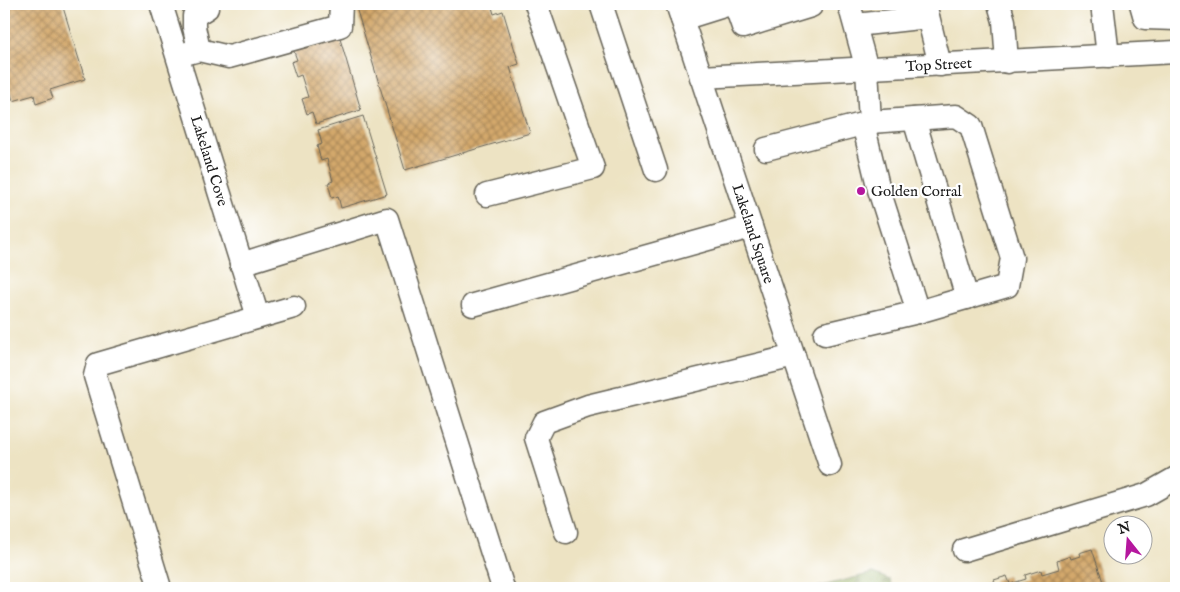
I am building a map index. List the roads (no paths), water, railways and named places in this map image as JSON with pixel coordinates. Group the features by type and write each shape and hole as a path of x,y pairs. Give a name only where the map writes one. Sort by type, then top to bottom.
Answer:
{"street":[{"name":"Lakeland Cove","path":"161,4 258,317"},
{"path":"199,50 194,27 194,16 206,8 206,4"},
{"path":"177,55 199,50 230,57 340,26 341,4"},
{"path":"487,195 593,168 536,4"},
{"path":"601,4 656,170"},
{"path":"680,11 730,4"},
{"path":"735,4 743,27 812,6 811,4"},
{"path":"755,4 780,8 787,4"},
{"path":"849,4 867,69 870,122 865,132 879,190 918,312"},
{"path":"999,4 1004,21 1007,62"},
{"path":"1102,4 1108,56"},
{"path":"1141,4 1145,18 1176,19"},
{"path":"856,25 926,10 940,65"},
{"name":"Lakeland Square","path":"680,11 830,466"},
{"name":"Top Street","path":"701,77 1176,52"},
{"path":"766,149 870,122 956,116 971,126 1012,258 1007,286 918,312 825,334"},
{"path":"914,119 967,298"},
{"path":"241,264 387,219 503,588"},
{"path":"473,305 751,227"},
{"path":"160,588 95,376 98,364 294,307"},
{"path":"566,532 536,438 544,422 588,406 794,356"},
{"path":"964,550 1146,495 1176,478"}],"place":[{"name":"Golden Corral","path":"861,191"}]}
